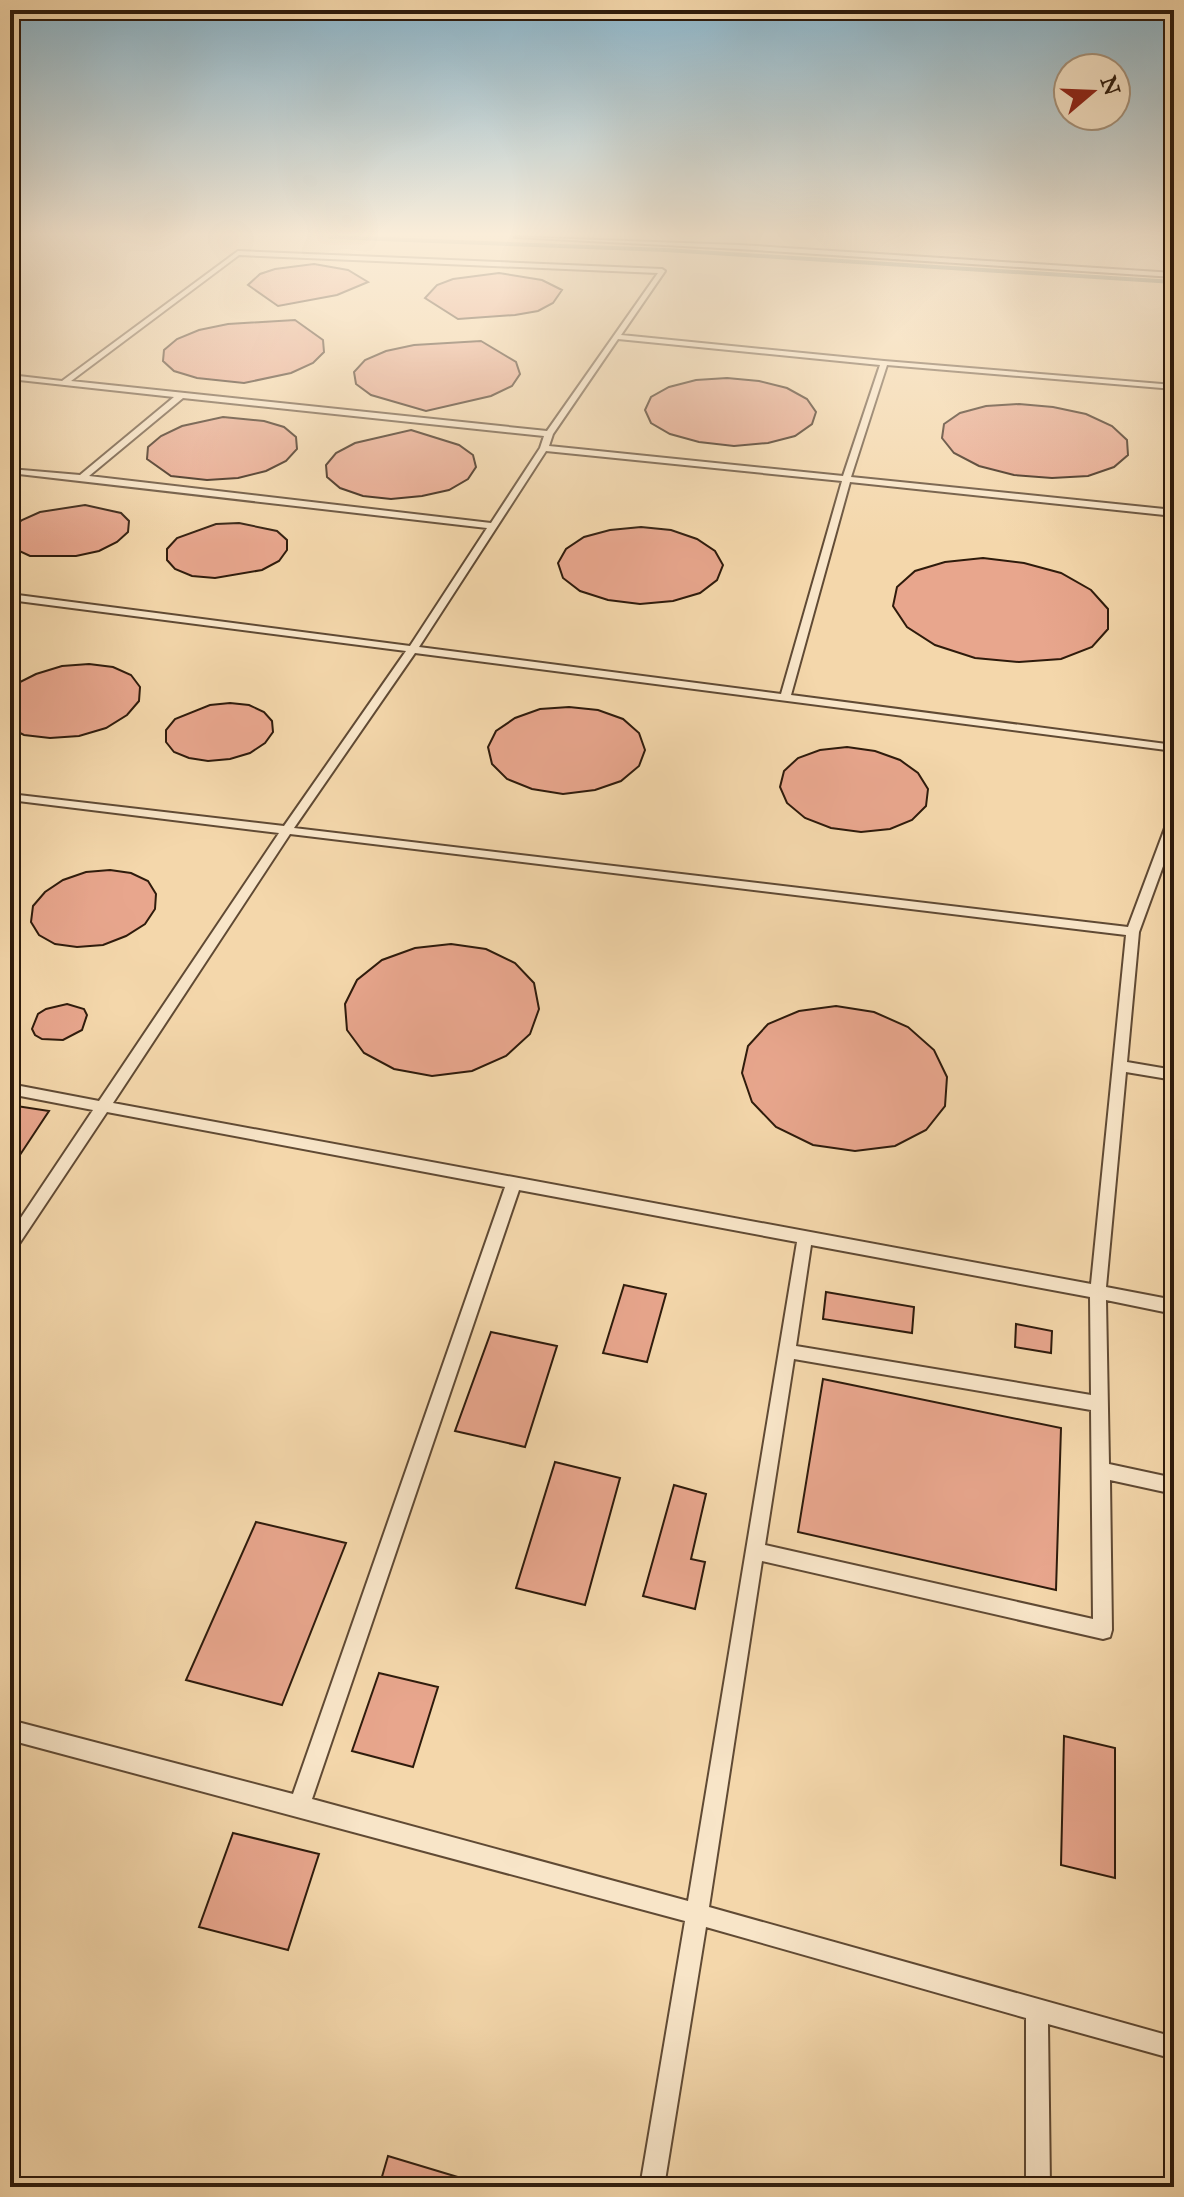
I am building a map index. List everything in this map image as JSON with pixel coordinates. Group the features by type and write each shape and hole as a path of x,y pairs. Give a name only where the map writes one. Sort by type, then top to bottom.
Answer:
{"lane":[{"path":"64,383 122,340"},
{"path":"10,1246 287,830 413,649 544,448 549,434 614,340"},
{"path":"642,340 1174,387"},
{"path":"785,697 847,478 884,363"},
{"path":"10,377 549,434"},
{"path":"82,478 180,396"},
{"path":"544,448 1174,513"},
{"path":"10,480 15,471 492,526"},
{"path":"10,597 1174,748"},
{"path":"10,797 1133,932"},
{"path":"755,1551 1103,1630 1098,1292 1133,932 1174,820"},
{"path":"1120,1066 1174,1075"},
{"path":"10,1089 1174,1307"},
{"path":"299,1806 514,1182"},
{"path":"652,2187 805,1237"},
{"path":"786,1351 1099,1404"},
{"path":"1099,1470 1174,1486"},
{"path":"10,1730 697,1914 1174,2048"},
{"path":"1037,2009 1038,2187"}],"building":[{"path":"176,340 322,340 324,352 313,363 291,373 244,383 197,378 174,371 163,361 164,350"},
{"path":"481,341 516,362 520,374 512,386 491,396 426,411 371,395 356,384 354,372 365,360 386,351 414,345"},
{"path":"727,378 787,388 807,399 816,412 812,424 795,436 768,443 734,446 699,442 670,434 651,423 645,410 651,397 669,387 696,380"},
{"path":"1019,404 1086,414 1112,426 1127,440 1128,455 1114,467 1088,476 1052,478 1014,475 979,466 954,453 942,438 944,424 960,413 986,406"},
{"path":"223,417 264,421 284,427 296,437 297,449 286,461 266,471 238,478 207,480 171,476 147,459 148,447 161,436 182,426"},
{"path":"411,430 459,445 473,455 476,467 468,479 449,490 391,499 363,496 340,488 327,477 326,465 336,453 355,443"},
{"path":"85,505 121,513 129,521 128,532 99,551 76,556 30,556 10,543 10,530 22,520 40,512"},
{"path":"239,523 277,531 287,540 287,550 279,561 262,570 215,578 192,576 175,569 167,560 167,549 177,538 216,524"},
{"path":"641,527 671,530 697,539 715,551 723,565 717,580 700,593 673,601 640,604 608,600 580,591 563,578 558,563 566,549 584,537 610,530"},
{"path":"983,558 1024,563 1061,573 1091,590 1108,609 1108,629 1092,647 1061,659 1019,662 975,658 935,645 907,627 893,606 897,587 915,571 945,562"},
{"path":"89,664 113,667 131,675 140,687 139,701 127,715 106,728 79,736 50,738 24,735 10,728 10,690 14,685 62,666"},
{"path":"210,705 249,705 264,712 272,721 273,732 265,743 250,753 208,761 174,752 166,742 166,730 175,719"},
{"path":"569,707 598,710 623,719 639,733 645,750 639,766 621,781 595,790 563,794 532,789 507,779 492,764 488,747 496,731 515,718 540,709"},
{"path":"847,747 875,751 900,760 918,773 928,789 926,806 912,820 890,829 861,832 831,828 805,818 787,803 780,787 784,771 798,758 820,750"},
{"path":"110,870 131,873 148,881 156,894 155,909 145,924 103,945 77,947 55,944 39,935 31,922 33,906 45,892 63,880 86,872"},
{"path":"451,944 486,949 515,963 534,983 539,1009 530,1034 506,1056 472,1071 432,1076 394,1069 364,1053 347,1030 345,1004 357,980 382,960 415,948"},
{"path":"67,1004 84,1009 87,1015 82,1030 63,1040 42,1039 35,1035 32,1029 38,1014"},
{"path":"836,1006 874,1012 908,1027 934,1050 947,1077 945,1106 926,1130 895,1146 855,1151 813,1145 776,1127 752,1102 742,1073 748,1046 768,1024 799,1011"},
{"path":"10,1105 49,1111 10,1170"},
{"path":"624,1285 666,1294 647,1362 603,1353"},
{"path":"826,1292 914,1307 912,1333 823,1319"},
{"path":"1016,1324 1052,1331 1051,1353 1015,1347"},
{"path":"491,1332 557,1346 525,1447 455,1431"},
{"path":"823,1379 1061,1428 1056,1590 798,1532"},
{"path":"555,1462 620,1478 585,1605 516,1588"},
{"path":"674,1485 706,1494 691,1559 705,1562 695,1609 643,1596"},
{"path":"256,1522 346,1543 282,1705 186,1680"},
{"path":"379,1673 438,1687 413,1767 352,1751"},
{"path":"1064,1736 1115,1748 1115,1878 1061,1865"},
{"path":"233,1833 319,1854 288,1950 199,1927"},
{"path":"388,2156 471,2181 470,2187 379,2187"}]}
